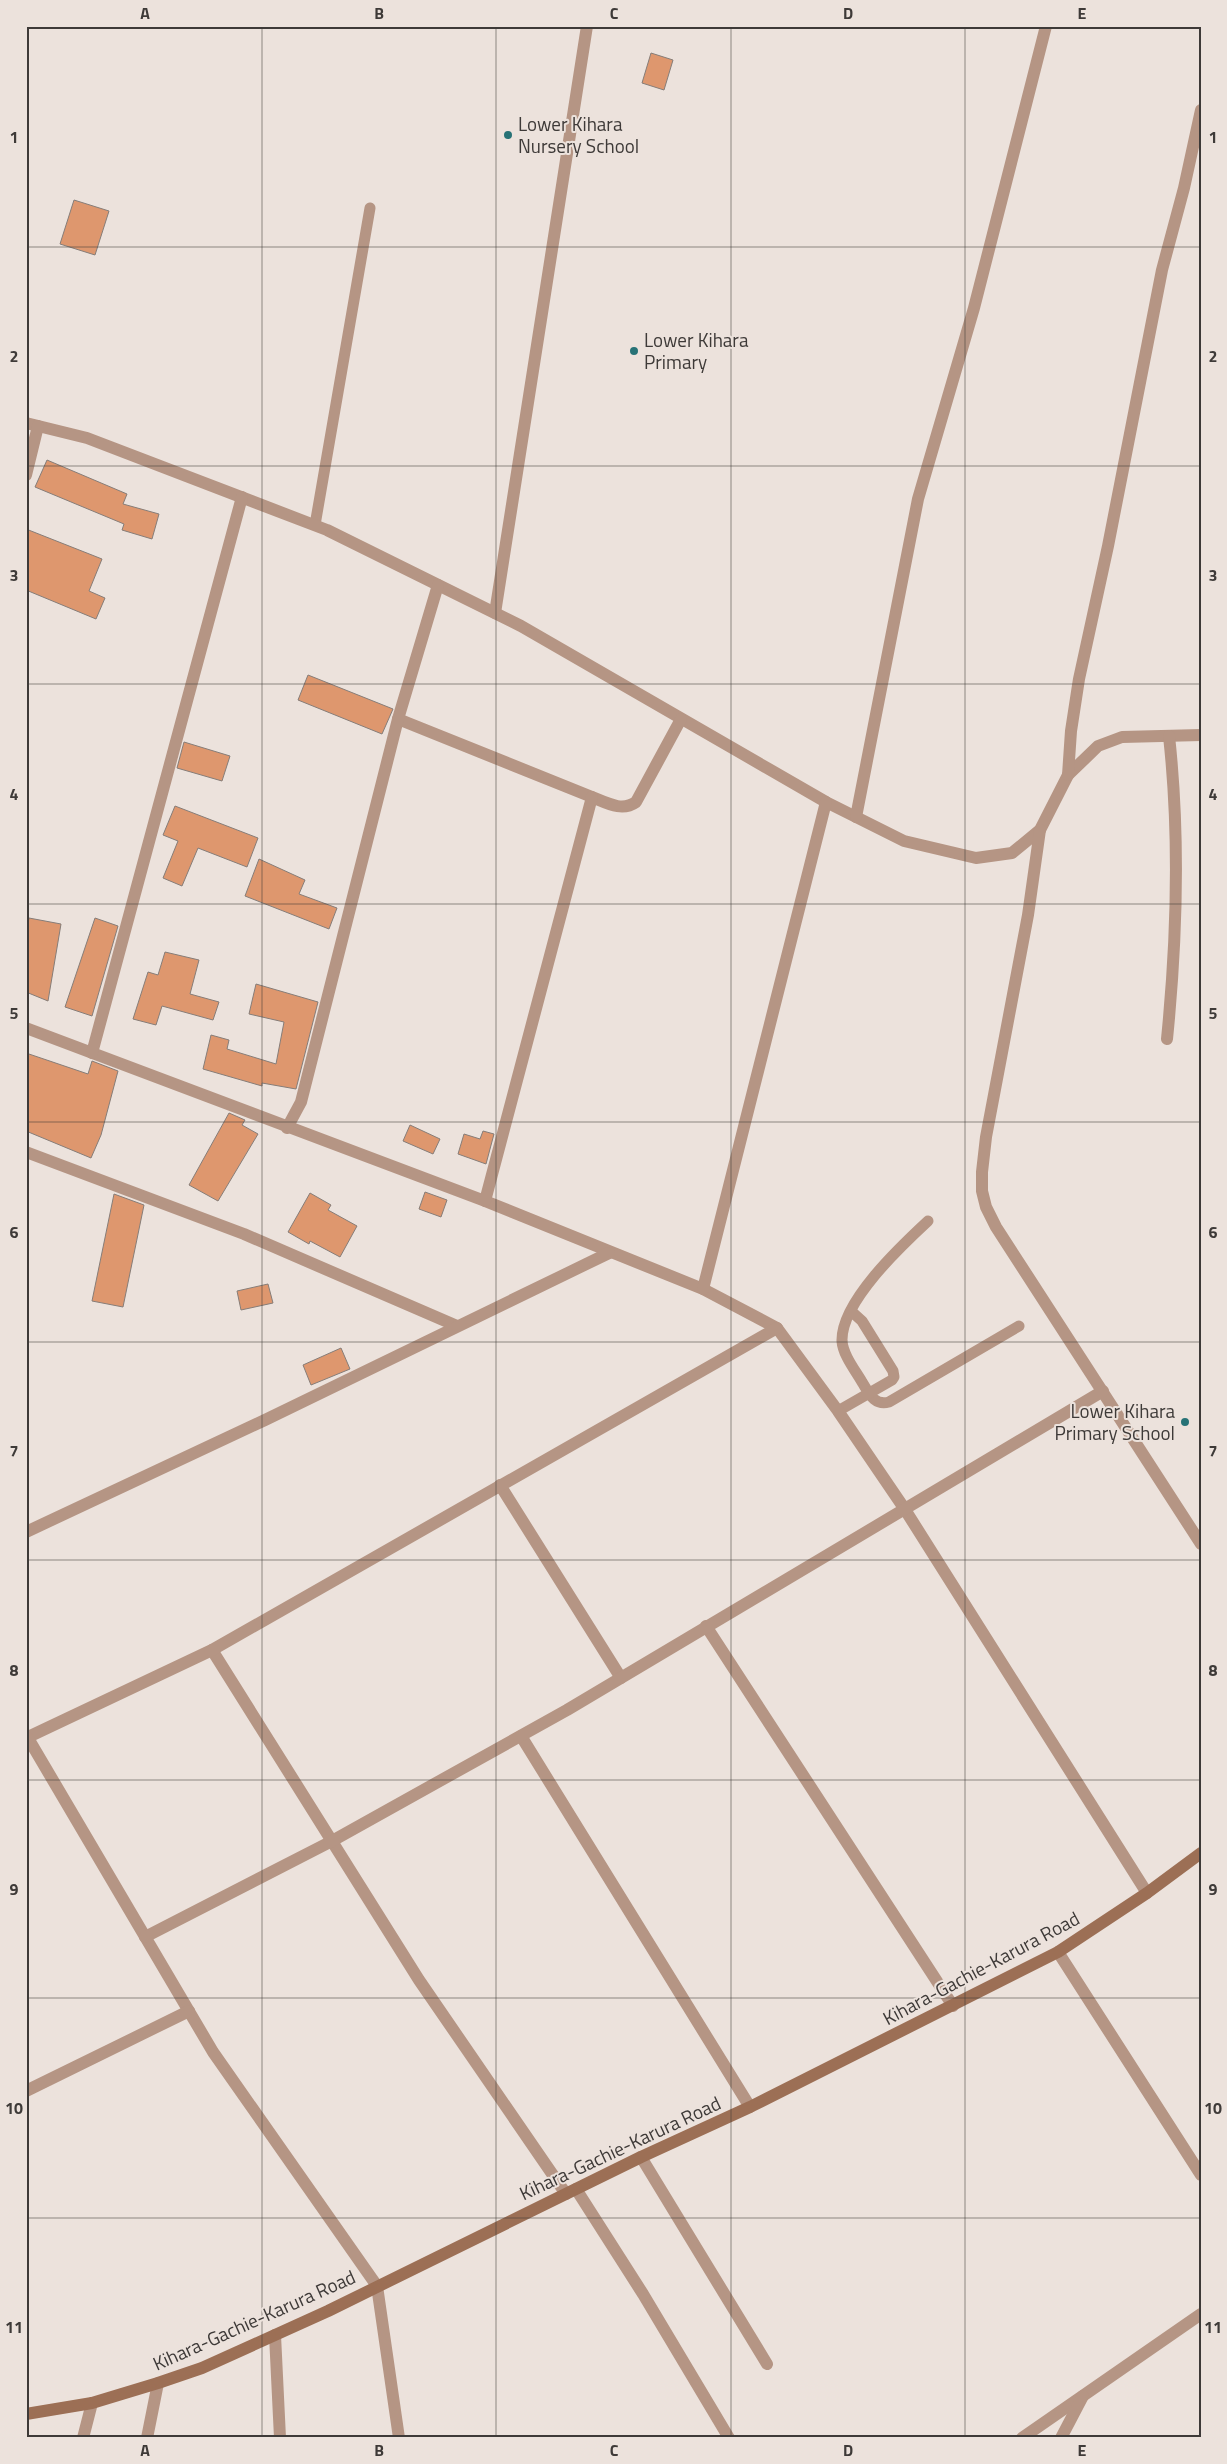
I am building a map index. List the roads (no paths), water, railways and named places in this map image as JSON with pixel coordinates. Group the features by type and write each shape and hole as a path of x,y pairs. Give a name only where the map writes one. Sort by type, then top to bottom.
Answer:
{"street":[{"path":"495,613 587,26"},
{"path":"856,817 918,498 974,308 1046,26"},
{"path":"1068,775 1071,731 1079,679 1108,546 1162,270 1184,188 1201,110"},
{"path":"26,475 32,424 87,438 314,525 495,613 826,802 904,841 976,858 1012,853 1040,830"},
{"path":"92,1053 242,497"},
{"path":"286,1128 301,1102 398,719 438,585"},
{"path":"398,719 592,797 628,808 636,802 681,719"},
{"path":"1201,735 1122,737 1098,746 1068,775 1040,830 1028,915 986,1137 982,1191 986,1207 996,1227 1201,1544"},
{"path":"1167,1039 1174,970 1175,825 1174,778 1169,736"},
{"path":"485,1201 592,797"},
{"path":"703,1289 826,802"},
{"path":"26,1028 286,1128 485,1201 609,1253 703,1289 777,1328 838,1411 904,1508 1147,1894"},
{"path":"26,1152 244,1234 457,1326"},
{"path":"26,1532 265,1420 609,1253"},
{"path":"399,2438 377,2286 213,2052 27,1738 212,1650 777,1328"},
{"path":"145,1937 332,1841 521,1736 1103,1391"},
{"path":"500,1485 621,1678"},
{"path":"706,1626 953,2006"},
{"path":"212,1650 419,1980 643,2294 729,2438"},
{"path":"521,1736 750,2107"},
{"name":"Kihara-Gachie-Karura Road","path":"26,2414 92,2402 158,2383 202,2368 275,2335 641,2157 750,2107 1058,1952 1147,1894 1201,1854"},
{"path":"1058,1952 1201,2175"},
{"path":"26,2091 189,2010"},
{"path":"641,2157 767,2364"},
{"path":"1022,2438 1201,2314"},
{"path":"275,2335 280,2438"},
{"path":"147,2438 158,2383"},
{"path":"1061,2438 1085,2394"},
{"path":"83,2438 92,2402"}],"lane":[{"path":"314,525 370,208"},
{"path":"928,1221 874,1275 851,1311 843,1329 842,1342 845,1352 876,1402 882,1404 889,1402 1019,1326"},
{"path":"838,1411 892,1380 893,1371 862,1321 851,1311"}],"place":[{"name":"Lower Kihara Nursery School","path":"508,135"},
{"name":"Lower Kihara Primary","path":"634,351"},
{"name":"Lower Kihara Primary School","path":"1185,1422"}]}
